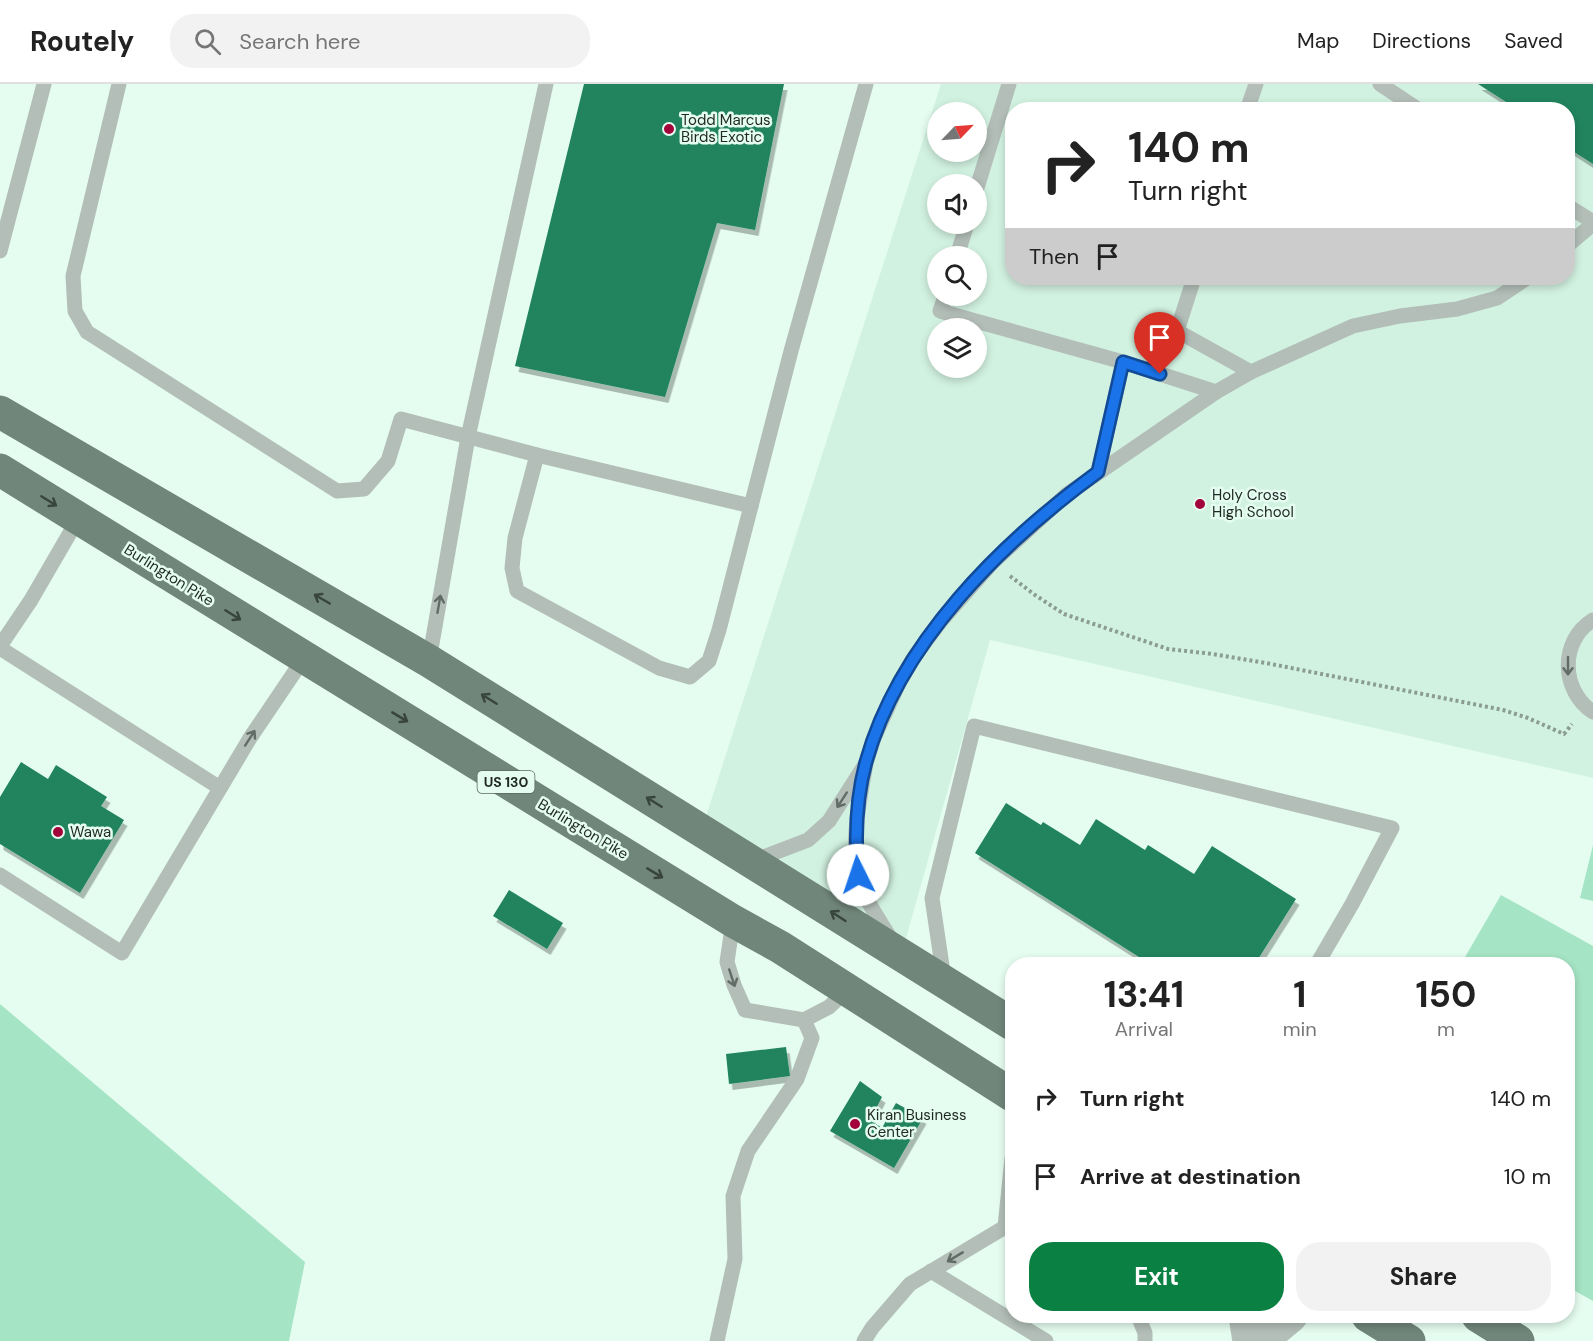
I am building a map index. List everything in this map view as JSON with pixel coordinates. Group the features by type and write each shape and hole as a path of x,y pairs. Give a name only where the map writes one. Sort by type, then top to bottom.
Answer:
{"highway":[{"path":"0,412 429,661 1005,1020"},
{"name":"Burlington Pike","path":"0,470 733,921 780,947 1005,1091"},
{"path":"1379,1323 1408,1341"},
{"path":"1489,1323 1518,1341"}],"street":[{"path":"1246,1323 1249,1341"},
{"path":"1261,1341 1283,1323"}],"lane":[{"path":"0,251 44,84"},
{"path":"119,84 73,276 75,311 87,332 337,491 364,489 388,460 401,419 537,455 751,506"},
{"path":"429,661 468,436 546,84"},
{"path":"537,455 515,538 512,568 517,591 659,668 690,678 709,661 719,630 795,340 866,84"},
{"path":"981,174 1009,84"},
{"path":"1250,102 1256,84"},
{"path":"1380,84 1407,102"},
{"path":"1575,211 1593,223 1575,239"},
{"path":"1192,285 1177,331 1251,372"},
{"path":"901,956 863,889 858,875 857,824 866,764 886,709 914,657 940,622 992,563 1066,495 1216,392 1251,372 1353,327 1400,316 1457,309 1497,298 1516,285"},
{"path":"942,306 940,311 1123,362 1216,392"},
{"path":"1098,472 1123,362"},
{"path":"78,519 31,600 0,647 220,788"},
{"path":"1589,710 1574,693 1568,675 1568,657 1575,639 1586,624 1593,620"},
{"path":"0,875 122,953 250,738 304,658"},
{"path":"944,982 932,898 974,726 1392,828 1321,957"},
{"path":"751,862 808,840 829,821 866,764"},
{"path":"733,921 727,962 745,1010 804,1020 829,1007 846,991"},
{"path":"717,1341 735,1259 733,1196 748,1151 797,1079 812,1038 804,1020"},
{"path":"864,1341 872,1328 910,1284 1005,1231"},
{"path":"931,1271 1005,1316"},
{"path":"1016,1323 1046,1341"},
{"path":"1141,1323 1145,1341"}],"path":[{"path":"992,563 1064,614 1168,649 1271,664 1503,710 1528,717 1564,734 1589,710"}],"shaded area":[{"name":"Holy Cross High School","path":"941,84 1593,84 1593,778 990,640 901,956 701,832 927,128 927,162 987,162 987,102 935,102"}],"green space":[{"path":"1593,845 1593,901 1580,898"},
{"path":"1501,895 1593,946 1593,1301 1575,1291 1575,957 1465,957"},
{"path":"0,1004 305,1262 289,1341 0,1341"}],"building":[{"path":"584,84 784,84 755,230 717,223 665,397 515,366"},
{"path":"1478,84 1593,84 1593,164 1575,152 1575,102 1506,102"},
{"name":"Wawa","path":"21,762 48,779 56,765 107,797 101,806 124,820 80,893 0,844 0,797"},
{"path":"1006,803 1041,825 1043,822 1080,845 1096,819 1145,850 1148,845 1194,874 1212,846 1296,899 1259,957 1139,957 975,853"},
{"path":"509,890 563,923 547,949 493,916"},
{"path":"786,1047 790,1076 729,1084 726,1054"},
{"name":"Kiran Business Center","path":"860,1081 882,1097 870,1120 882,1128 896,1103 923,1118 894,1168 830,1131"}],"place":[{"name":"Todd Marcus Birds Exotic","path":"669,129"},
{"name":"Holy Cross High School","path":"1200,504"},
{"name":"Wawa","path":"58,832"},
{"name":"Kiran Business Center","path":"855,1124"}],"route":[{"path":"858,875 857,824 866,764 886,709 914,657 940,622 992,563 1066,495 1098,472 1123,362 1160,374"}]}
